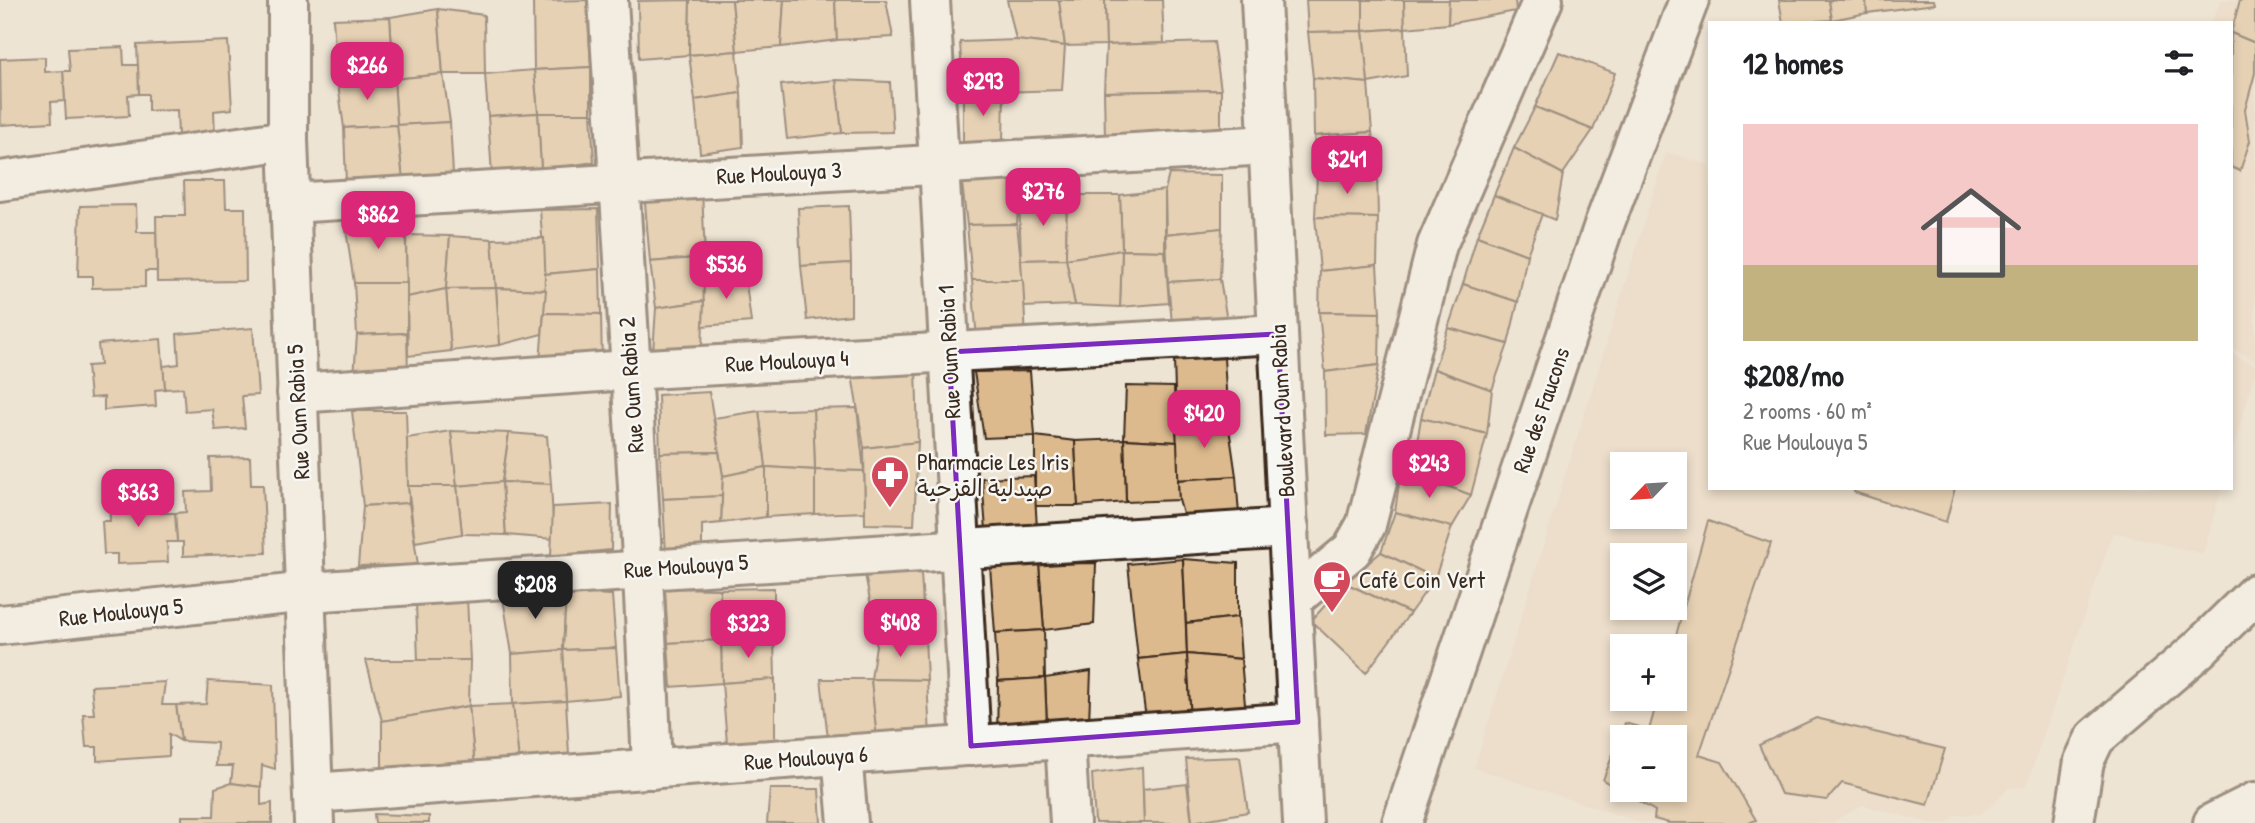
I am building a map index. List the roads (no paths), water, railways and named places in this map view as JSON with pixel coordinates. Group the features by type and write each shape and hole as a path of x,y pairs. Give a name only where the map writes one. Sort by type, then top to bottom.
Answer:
{"street":[{"name":"Rue Oum Rabia 5","path":"288,0 290,203 308,592 314,808"},
{"name":"Rue Oum Rabia 2","path":"608,0 629,370 644,569 652,769"},
{"name":"Rue Oum Rabia 1","path":"930,0 958,549 971,746"},
{"name":"Boulevard Oum Rabia","path":"1261,0 1303,823"},
{"path":"1293,599 1352,550 1366,525 1437,245 1543,0"},
{"name":"Rue des Faucons","path":"1402,823 1604,225 1689,0"},
{"path":"0,181 288,140"},
{"name":"Rue Moulouya 3","path":"290,203 1268,145"},
{"name":"Rue Moulouya 4","path":"297,393 629,370 1278,334"},
{"name":"Rue Moulouya 5","path":"0,625 308,592 1289,528"},
{"path":"2074,823 2084,761 2095,737 2197,650 2255,594"},
{"name":"Rue Moulouya 6","path":"314,808 652,769 1298,722"},
{"path":"1065,739 1070,823"},
{"path":"842,755 848,823"},
{"path":"2213,823 2255,802"}],"place":[{"name":"Pharmacie Les Iris صيدلية القزحية","path":"890,509"},
{"name":"Café Coin Vert","path":"1332,614"}]}
